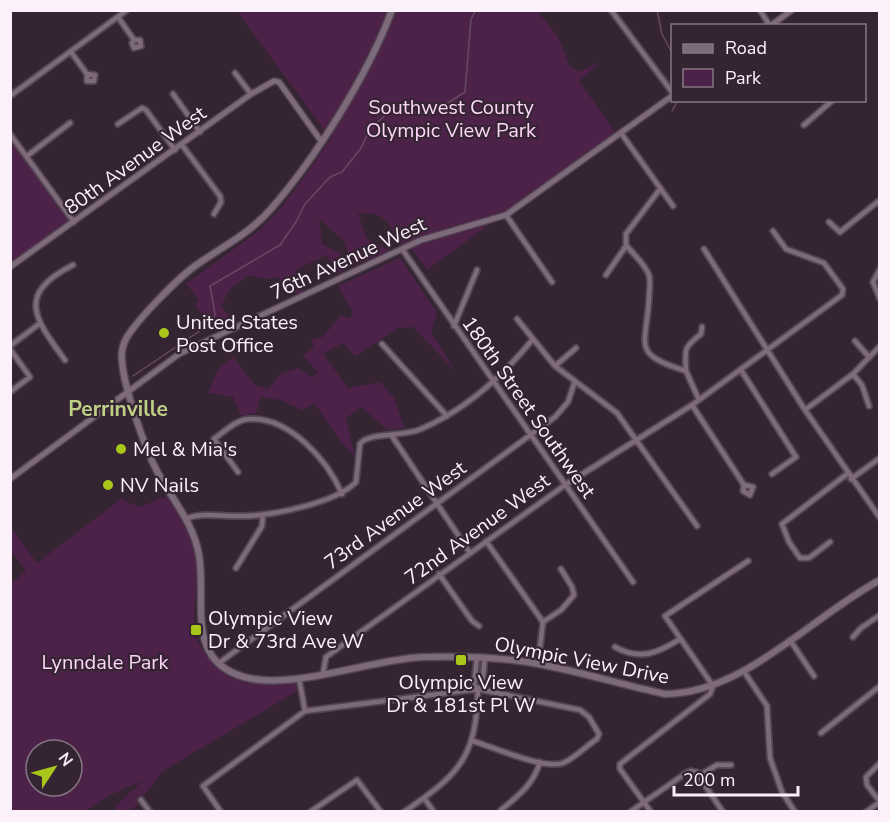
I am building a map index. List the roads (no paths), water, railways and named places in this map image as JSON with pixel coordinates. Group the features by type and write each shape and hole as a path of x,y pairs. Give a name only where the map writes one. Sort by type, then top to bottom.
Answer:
{"main road":[{"name":"Olympic View Drive","path":"392,10 367,63 303,168 263,217 234,242 189,271 130,333 124,343 122,359 129,391 155,469 187,518 200,564 202,635 208,650 219,663 236,675 267,681 299,678 423,657 485,657 538,664 665,694 687,694 713,686 743,670 879,580"}],"street":[{"path":"10,96 127,10"},
{"path":"611,10 671,93"},
{"path":"760,10 769,24"},
{"path":"773,24 792,10"},
{"path":"118,17 134,40"},
{"path":"71,51 87,74"},
{"path":"235,73 250,93"},
{"name":"80th Avenue West","path":"10,267 265,84 278,82 321,141"},
{"path":"173,94 200,132"},
{"name":"76th Avenue West","path":"10,479 179,354 402,249 450,230 506,215 671,95"},
{"path":"804,125 831,102"},
{"path":"118,124 136,110 141,108 146,110 175,150"},
{"path":"27,156 70,123"},
{"path":"621,133 673,206"},
{"path":"10,134 74,222"},
{"path":"182,145 219,196 221,202 214,214"},
{"path":"606,275 626,246 626,234 660,189"},
{"path":"829,222 840,232 879,200"},
{"path":"506,215 552,282"},
{"name":"72nd Avenue West","path":"323,673 326,657 439,574 565,485 692,405 839,298 843,289 824,263 786,249 773,231"},
{"path":"626,246 648,275 644,347 651,358 686,371"},
{"name":"180th Street Southwest","path":"402,249 633,582"},
{"path":"704,249 805,410 879,518"},
{"path":"65,360 39,324 34,306 41,286 73,265"},
{"path":"879,269 873,282 879,299"},
{"path":"454,326 477,270"},
{"path":"517,319 555,366 604,400 617,413 697,526"},
{"path":"10,392 30,377 10,348 39,324"},
{"path":"699,400 686,371 685,350 687,345 700,334 702,327"},
{"path":"187,518 203,514 263,516 342,494 356,482 360,444 363,439 369,436 407,435 447,416 493,383 533,339"},
{"path":"855,340 868,357"},
{"path":"382,344 447,416"},
{"path":"805,410 853,374 879,346"},
{"path":"555,366 576,348"},
{"path":"741,370 796,457 772,474"},
{"path":"853,374 862,386 869,406"},
{"name":"73rd Avenue West","path":"219,663 562,411 575,381"},
{"path":"692,405 744,485"},
{"path":"237,472 214,439 237,423 249,418 288,430 323,460 342,494"},
{"path":"392,436 470,553"},
{"path":"851,479 879,458"},
{"path":"830,542 809,558 800,558 789,542 782,524 847,474"},
{"path":"236,568 262,526 263,516"},
{"path":"486,541 543,622 538,664"},
{"path":"651,812 620,769 620,764 710,694 713,686 665,616 748,561"},
{"path":"543,622 561,610 574,595 569,580 561,569"},
{"path":"439,574 472,621 479,626"},
{"path":"853,637 879,615"},
{"path":"615,647 625,653 651,655 680,639"},
{"path":"790,640 814,676"},
{"path":"404,812 453,774 473,741 477,723 477,690 474,685 477,657"},
{"path":"477,690 482,686 485,657"},
{"path":"743,670 767,706 770,758 783,793 795,812"},
{"path":"299,678 305,711"},
{"path":"821,733 879,686"},
{"path":"221,812 203,786 305,711 477,690 580,710 597,727 599,734 597,739 565,762 556,765 473,741"},
{"path":"501,810 524,792 535,778 540,762"},
{"path":"866,812 879,802 867,785 866,777 869,771 879,763"},
{"path":"630,812 686,772 702,774 717,765 731,765"},
{"path":"696,772 723,812"},
{"path":"310,812 357,780 381,812"},
{"path":"424,798 434,812"},
{"path":"141,800 150,812"}],"waterway":[{"path":"133,376 213,322 215,314 210,286 280,245 305,204 330,177 342,172 361,148 370,129 391,110 431,114 465,92 471,19 476,10"},
{"path":"657,10 662,34 671,51"},
{"path":"672,111 677,102"}],"place":[{"name":"United States Post Office","path":"164,333"},
{"name":"Mel & Mia's","path":"121,449"},
{"name":"NV Nails","path":"108,485"},
{"name":"Olympic View Dr & 73rd Ave W","path":"196,630"},
{"name":"Olympic View Dr & 181st Pl W","path":"461,660"}],"district":[{"name":"Perrinville","path":"118,409"}],"park label":[{"name":"Southwest County Olympic View Park","path":"451,118"},
{"name":"Lynndale Park","path":"105,662"}]}
